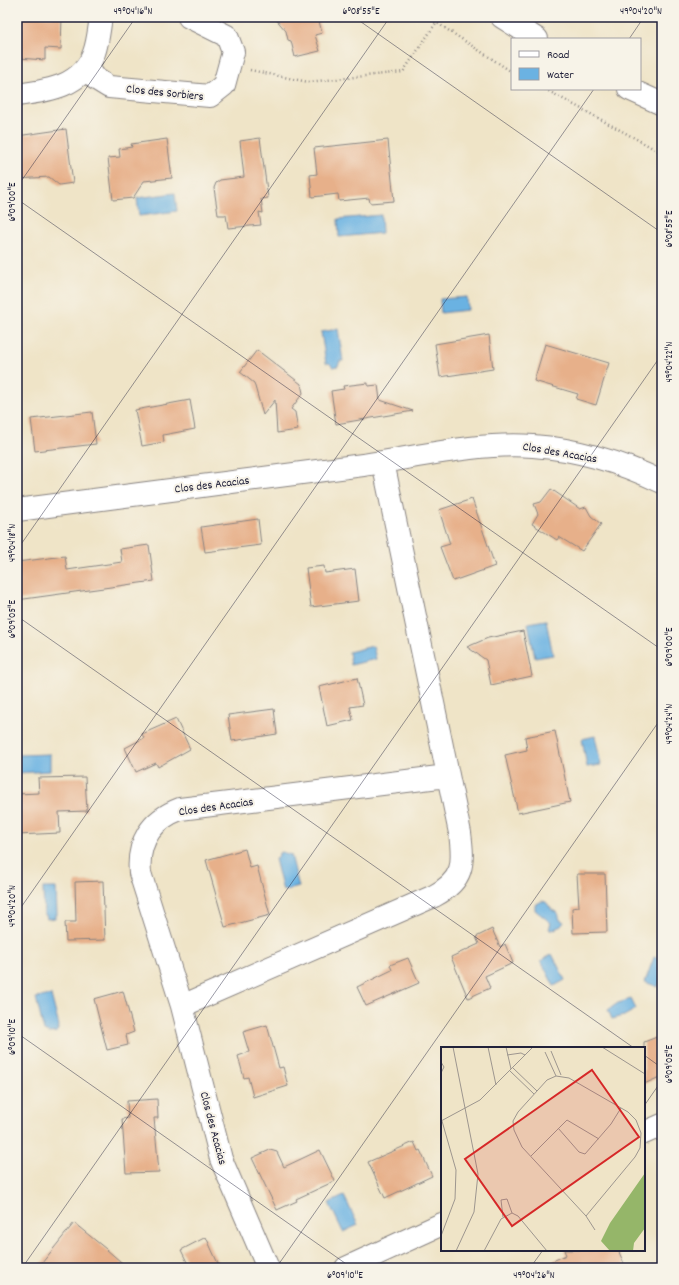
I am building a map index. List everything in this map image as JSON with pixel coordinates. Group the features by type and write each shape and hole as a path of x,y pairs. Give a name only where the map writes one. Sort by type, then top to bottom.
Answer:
{"street":[{"path":"17,95 61,87 75,79 87,67 94,53 101,17"},
{"name":"Clos des Sorbiers","path":"87,67 96,79 109,87 210,96 224,85 233,52 227,36 189,17"},
{"path":"502,17 535,38"},
{"path":"631,90 662,104"},
{"name":"Clos des Acacias","path":"17,510 383,462 484,446 534,446 610,461 662,482"},
{"path":"182,1006 434,896 452,884 459,875 462,864 462,853 383,462"},
{"name":"Clos des Acacias","path":"268,1268 221,1159 182,1006 140,869 140,854 143,843 153,825 161,818 180,809 447,776"},
{"path":"645,1133 662,1125"},
{"path":"346,1268 441,1224"}],"path":[{"path":"428,17 511,71"},
{"path":"229,65 308,82 402,72 436,23"},
{"path":"547,90 662,153"}],"water":[{"path":"175,193 177,211 139,216 137,198"},
{"path":"381,215 382,233 339,237 338,219"},
{"path":"467,297 468,310 441,313 440,299"},
{"path":"338,329 343,361 340,361 338,366 333,367 329,363 326,363 321,332"},
{"path":"546,620 553,655 535,658 528,623"},
{"path":"373,646 376,659 351,665 349,652"},
{"path":"595,736 601,765 587,767 582,739"},
{"path":"50,754 50,771 17,773 17,755"},
{"path":"282,852 291,855 299,887 283,891 275,859 278,858 279,853"},
{"path":"43,888 56,888 57,915 55,915 55,918 47,919 46,915 44,915"},
{"path":"542,901 546,902 552,910 558,913 560,920 564,922 561,926 552,930 549,929 551,923 535,910 535,905"},
{"path":"552,954 565,980 554,986 541,961"},
{"path":"654,957 662,959 662,976 658,987 645,982"},
{"path":"51,995 59,1026 57,1032 49,1033 44,1031 36,998"},
{"path":"631,999 636,1009 624,1016 612,1019 608,1010 618,1003"},
{"path":"344,1196 358,1225 343,1232 329,1203"}],"building":[{"path":"21,17 62,17 61,49 45,48 45,60 19,58"},
{"path":"274,17 318,17 322,33 315,35 320,51 295,57 291,41 288,40 286,31"},
{"path":"66,129 73,183 59,185 49,177 17,179 17,136"},
{"path":"260,138 268,198 261,199 263,213 259,212 261,225 228,228 226,215 218,215 214,188 216,183 220,180 244,177 240,141"},
{"path":"167,139 172,178 144,181 133,198 113,200 108,158 120,157 119,149 132,147 131,144"},
{"path":"388,140 394,201 370,203 369,198 339,201 338,194 312,197 310,175 317,174 314,148"},
{"path":"489,335 493,369 440,377 435,344"},
{"path":"545,344 609,363 596,405 576,399 578,394 534,381"},
{"path":"257,350 301,384 303,393 291,409 295,412 298,430 277,433 275,400 263,415 254,383 240,372"},
{"path":"368,383 368,386 378,385 380,400 413,411 336,424 331,391 344,389 343,386"},
{"path":"190,400 195,429 163,435 164,442 142,446 135,410"},
{"path":"92,412 96,444 35,451 31,419"},
{"path":"551,489 580,509 586,507 591,516 601,524 582,551 559,537 557,540 532,524 538,514 534,504 541,502"},
{"path":"472,499 495,566 453,581 440,547 450,544 439,510"},
{"path":"258,519 261,545 205,552 201,527"},
{"path":"149,545 154,581 17,600 17,562 65,556 67,570 122,562 120,549"},
{"path":"324,566 325,573 355,569 359,601 311,607 306,568"},
{"path":"523,631 532,676 491,685 486,660 467,647 488,638"},
{"path":"357,678 363,705 350,707 353,720 327,726 319,687"},
{"path":"274,709 277,734 232,741 228,715"},
{"path":"176,719 190,749 158,767 156,763 136,772 125,748 144,738 142,734"},
{"path":"555,731 570,802 518,813 505,755 527,750 525,737"},
{"path":"85,777 87,811 59,812 60,833 17,835 17,794 39,793 38,778"},
{"path":"245,849 250,868 257,866 270,915 225,927 206,860"},
{"path":"577,874 605,874 607,932 573,933 572,908 579,907"},
{"path":"103,881 105,940 66,941 65,922 76,922 75,882"},
{"path":"492,929 500,947 505,944 513,963 485,976 490,988 468,998 451,957 479,944 476,937"},
{"path":"408,958 419,983 366,1006 357,987 392,970 390,965"},
{"path":"123,991 134,1032 126,1035 128,1045 107,1050 94,999"},
{"path":"267,1025 279,1068 283,1067 288,1086 253,1097 248,1077 244,1078 238,1056 249,1052 243,1032"},
{"path":"662,1035 662,1076 645,1084 645,1047 644,1042"},
{"path":"157,1099 158,1118 154,1118 159,1172 126,1173 122,1119 128,1118 127,1101"},
{"path":"414,1142 418,1151 420,1150 432,1176 385,1198 368,1162"},
{"path":"270,1150 277,1152 284,1167 320,1150 335,1181 296,1199 297,1201 277,1210 252,1158"},
{"path":"74,1223 106,1249 128,1268 38,1268"},
{"path":"206,1237 220,1268 190,1268 181,1250"},
{"path":"564,1251 618,1251 626,1268 537,1268 566,1255"}]}
